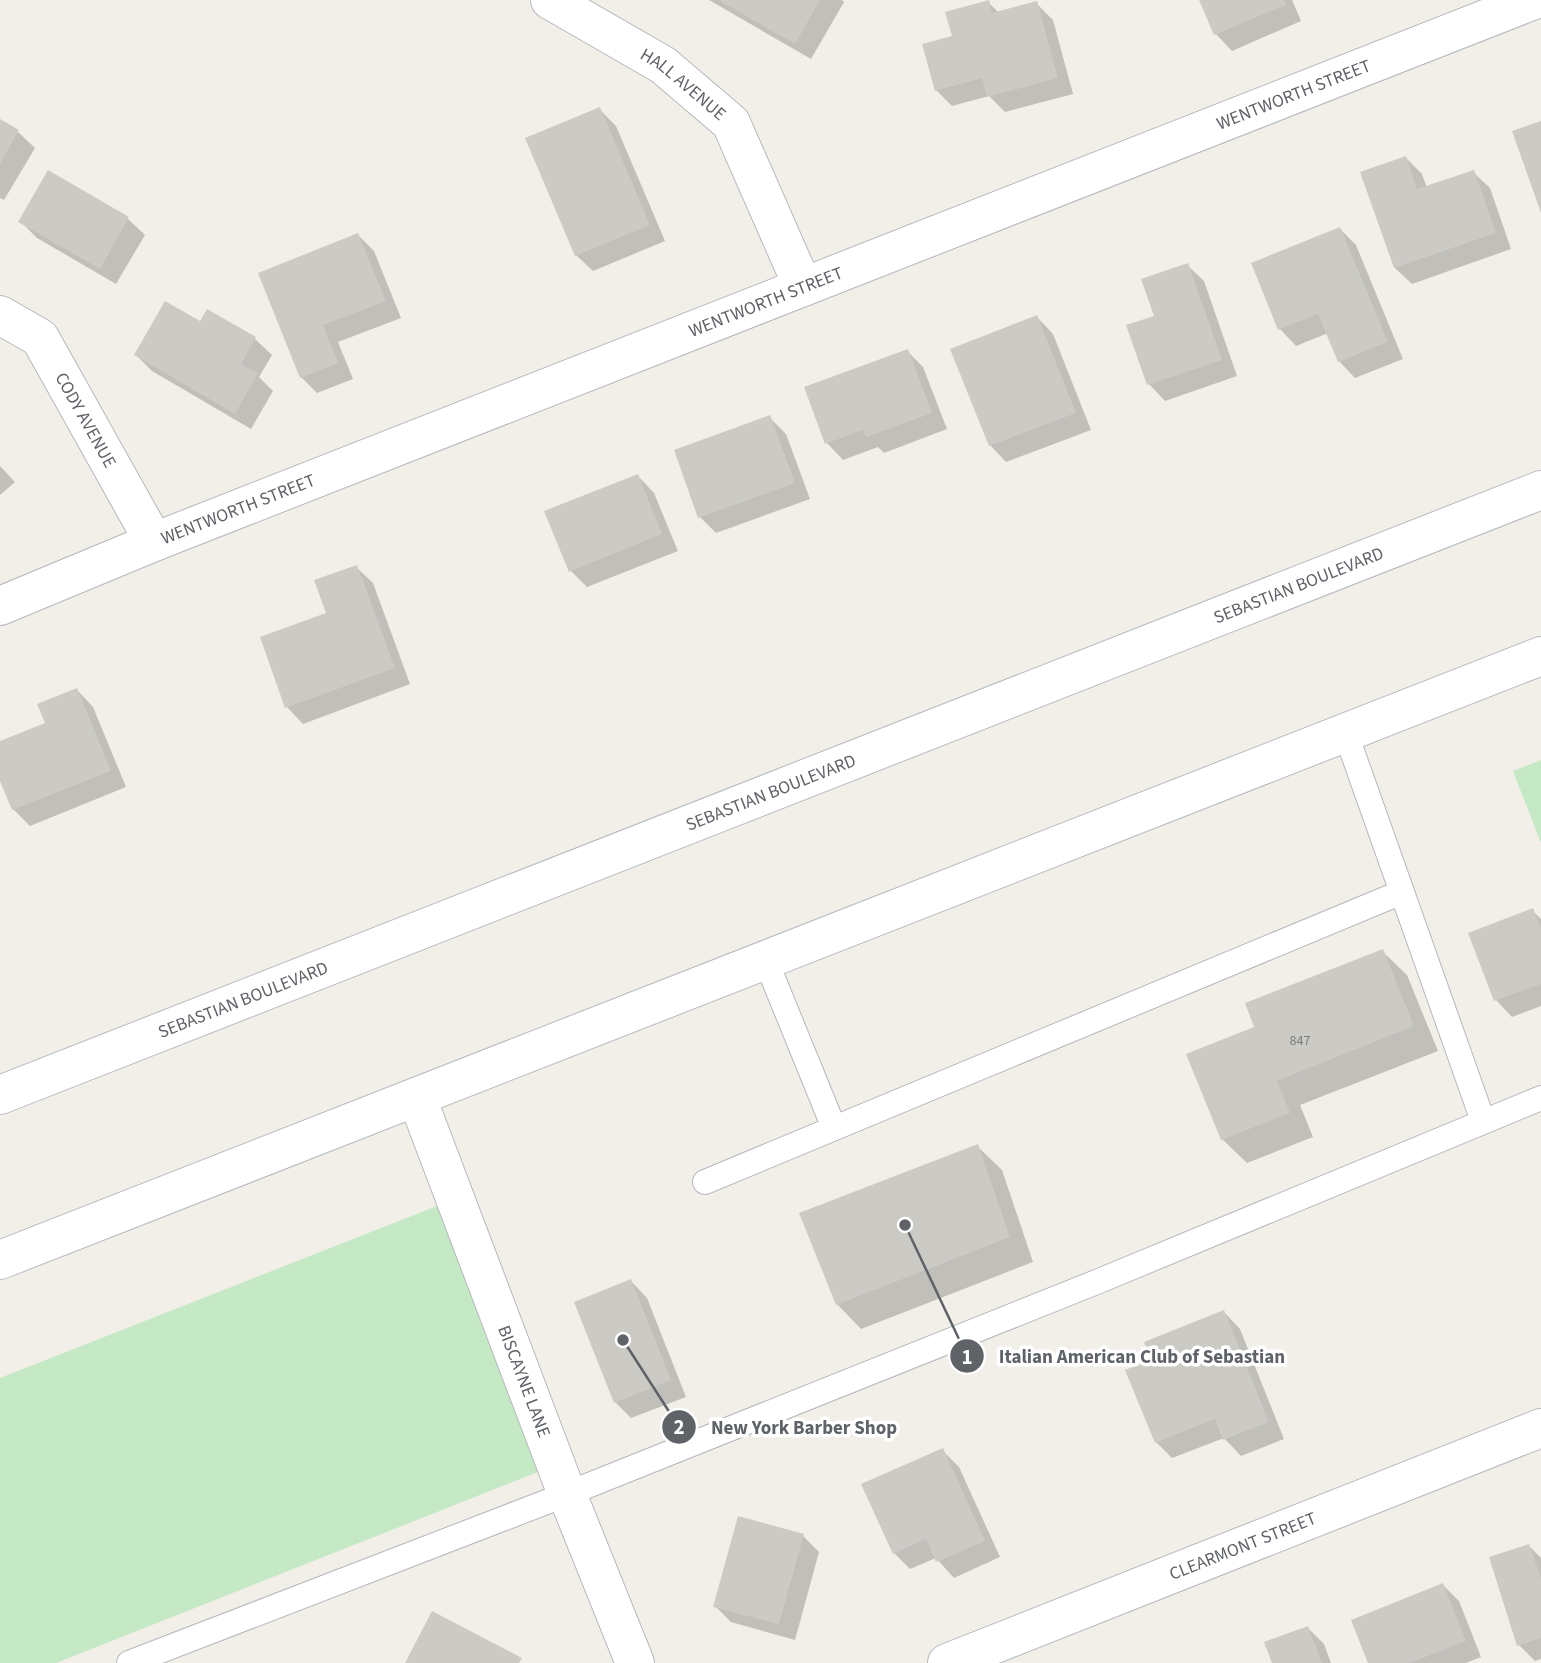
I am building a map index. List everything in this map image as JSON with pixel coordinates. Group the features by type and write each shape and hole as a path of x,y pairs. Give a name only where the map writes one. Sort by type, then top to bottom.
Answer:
{"street":[{"name":"HALL AVENUE","path":"550,0 663,65 731,123 803,287"},
{"name":"WENTWORTH STREET","path":"0,606 154,542 803,287 1455,15 1534,0"},
{"name":"CODY AVENUE","path":"0,315 40,338 154,542"},
{"name":"SEBASTIAN BOULEVARD","path":"0,1095 1541,490"},
{"path":"0,1260 1541,656"},
{"name":"BISCAYNE LANE","path":"417,1098 567,1494 635,1663"},
{"name":"CLEARMONT STREET","path":"947,1663 1541,1428"}],"lane":[{"path":"1346,734 1483,1121"},
{"path":"705,1182 1402,892"},
{"path":"766,961 834,1128"},
{"path":"129,1663 567,1494 1099,1281 1541,1098"}],"green space":[{"path":"1541,760 1541,843 1513,771"},
{"path":"437,1206 543,1470 56,1663 0,1663 0,1378"}],"building":[{"path":"718,0 820,0 795,44"},
{"path":"989,0 992,13 1037,1 1058,78 987,97 982,78 935,91 922,44 952,36 945,12"},
{"path":"1199,0 1284,0 1286,5 1214,35"},
{"path":"600,107 650,225 575,256 525,138"},
{"path":"0,119 19,130 0,164"},
{"path":"1541,121 1541,213 1512,131"},
{"path":"1406,156 1417,189 1474,170 1496,233 1394,268 1360,172"},
{"path":"48,170 129,217 100,269 18,222"},
{"path":"1340,227 1388,342 1338,362 1318,314 1278,330 1251,263"},
{"path":"358,233 386,301 323,325 338,363 300,378 258,273"},
{"path":"1188,263 1222,360 1147,385 1126,325 1154,316 1141,279"},
{"path":"165,301 200,321 207,309 256,337 241,364 258,373 235,414 134,355"},
{"path":"1037,315 1076,413 989,446 950,349"},
{"path":"908,349 932,413 866,437 863,430 825,444 804,387"},
{"path":"770,415 795,483 698,518 674,450"},
{"path":"638,474 662,534 569,572 544,511"},
{"path":"357,565 395,668 285,708 260,637 326,613 314,580"},
{"path":"77,688 111,771 12,810 0,781 0,741 45,723 37,704"},
{"path":"1533,908 1541,929 1541,984 1494,1001 1468,933"},
{"path":"1383,949 1414,1026 1277,1081 1290,1113 1221,1140 1186,1054 1254,1027 1245,1003"},
{"path":"978,1144 1010,1237 836,1305 799,1213"},
{"path":"631,1279 671,1380 614,1403 574,1302"},
{"path":"1224,1310 1269,1422 1223,1440 1215,1419 1155,1443 1125,1370 1151,1360 1144,1342"},
{"path":"943,1448 985,1541 936,1562 926,1539 893,1554 861,1484"},
{"path":"738,1516 804,1534 779,1624 713,1607"},
{"path":"1529,1544 1541,1578 1541,1638 1517,1646 1489,1557"},
{"path":"1443,1583 1466,1641 1410,1663 1368,1663 1351,1620"},
{"path":"432,1611 522,1658 519,1663 405,1663"},
{"path":"1308,1626 1322,1663 1272,1663 1264,1642"}],"place":[{"name":"Italian American Club of Sebastian","path":"905,1225"},
{"name":"New York Barber Shop","path":"623,1340"}]}
